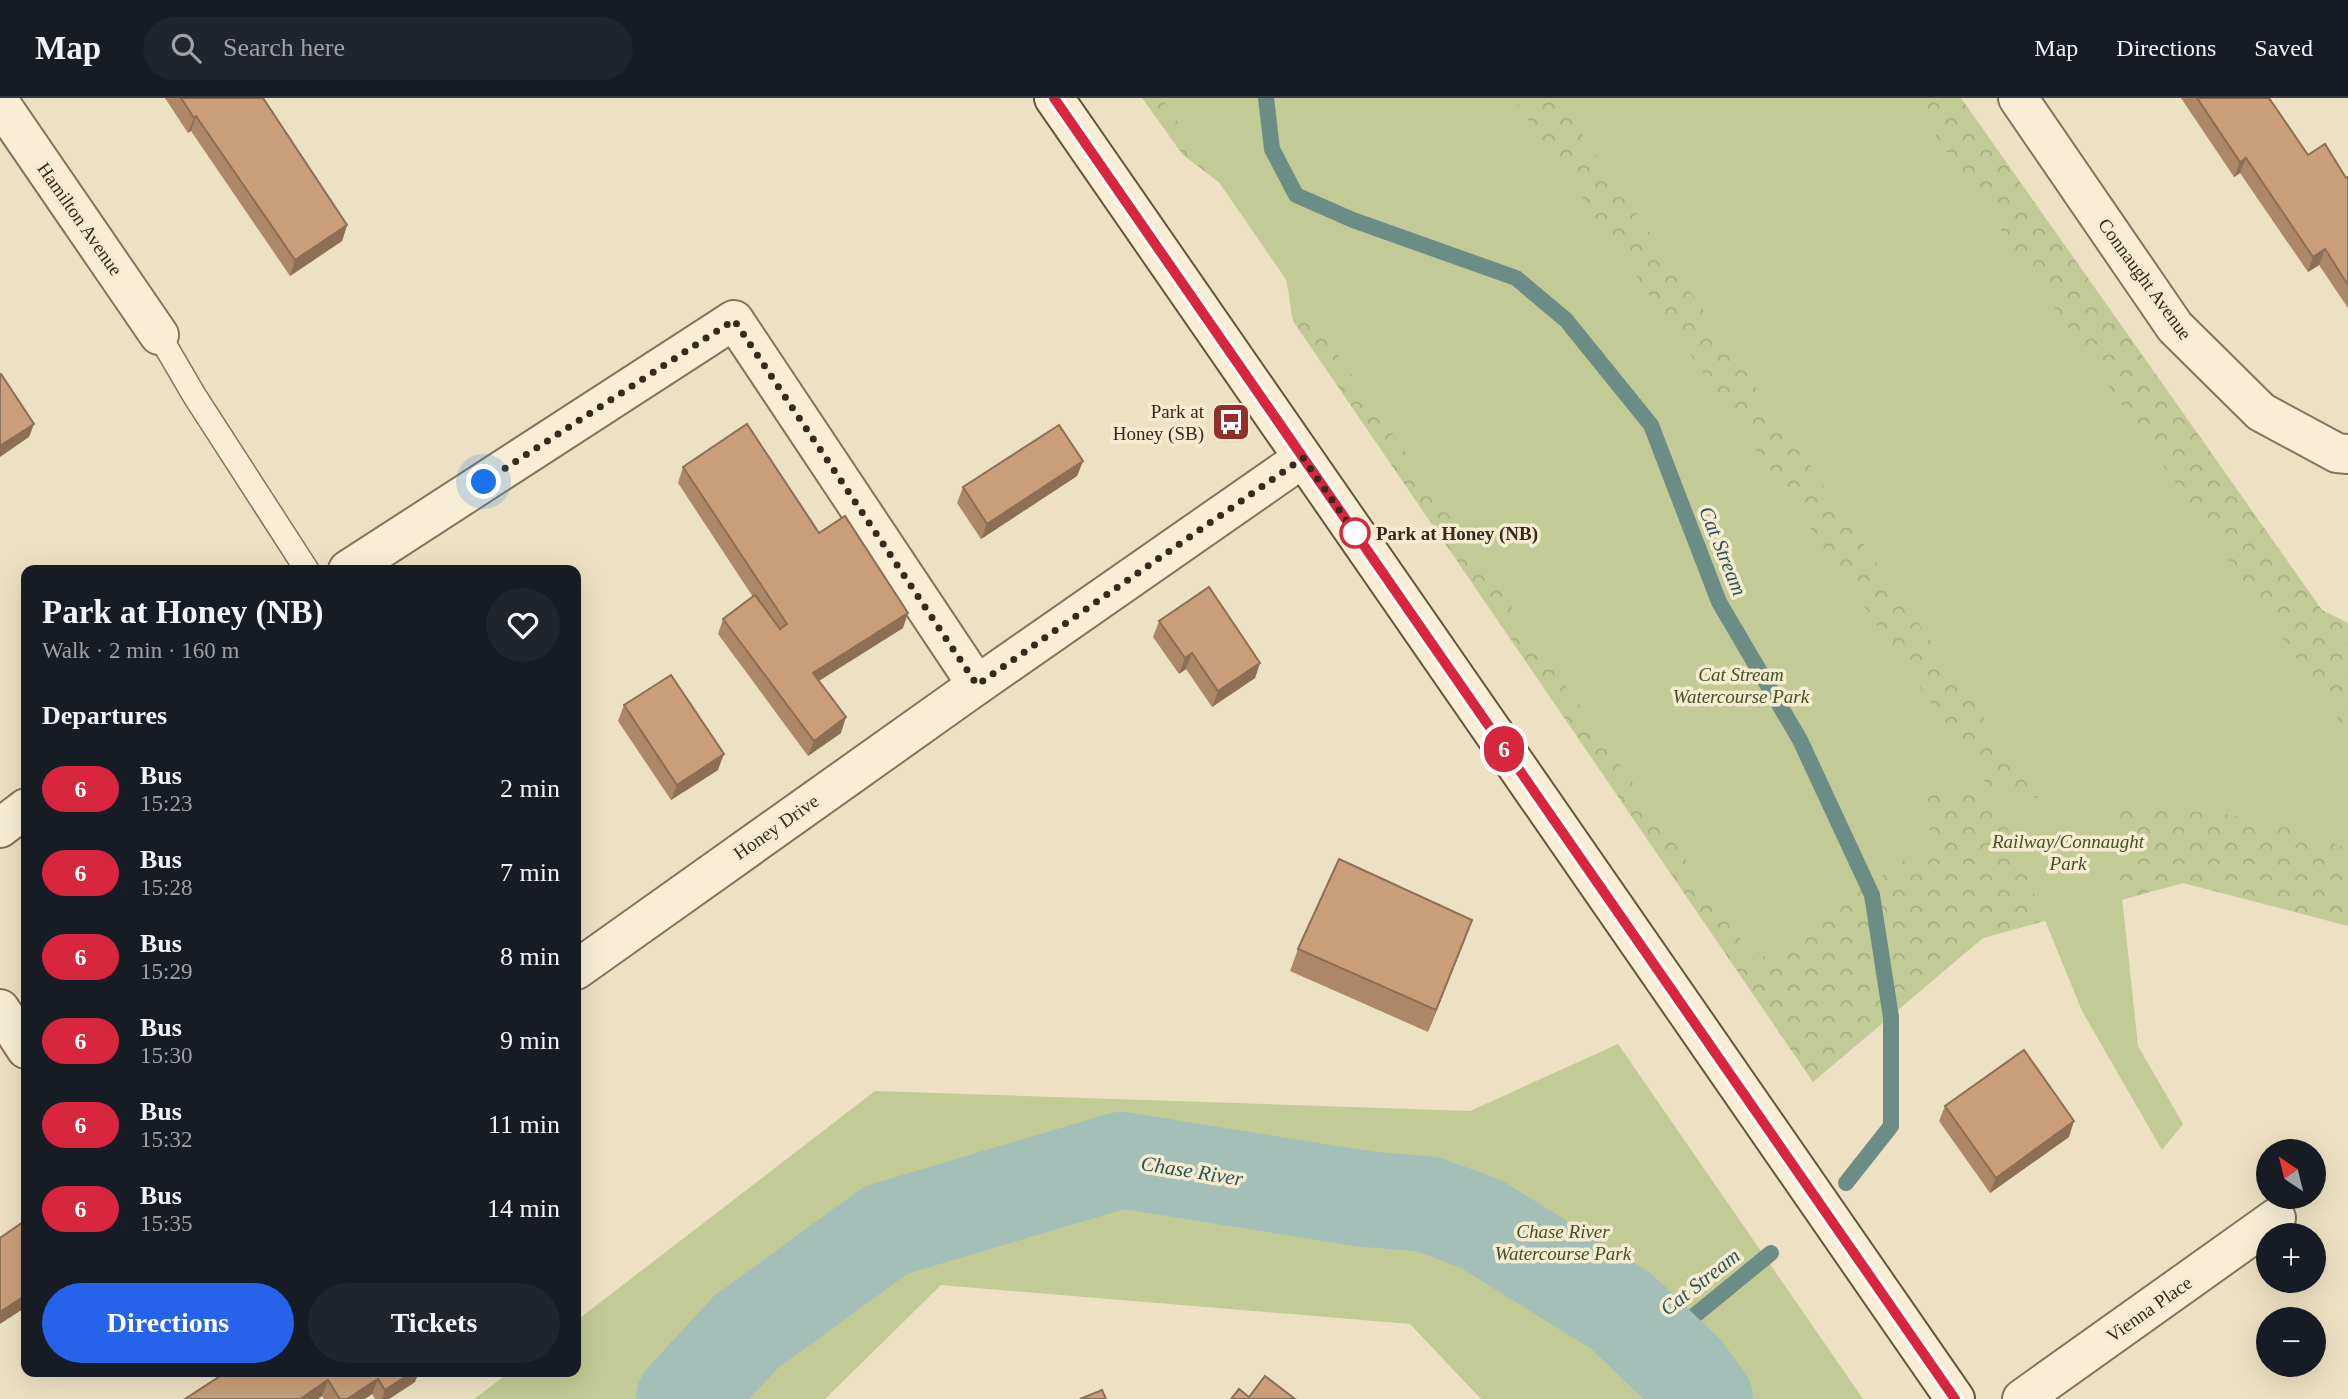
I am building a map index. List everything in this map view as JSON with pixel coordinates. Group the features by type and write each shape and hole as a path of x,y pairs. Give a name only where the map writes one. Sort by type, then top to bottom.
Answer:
{"street":[{"path":"1054,98 1955,1399"},
{"name":"Connaught Avenue","path":"2018,98 2175,327 2260,412 2343,453"},
{"name":"Hamilton Avenue","path":"0,103 159,335"},
{"path":"356,565 734,320 977,685"},
{"name":"Honey Drive","path":"581,966 977,685 1303,458"},
{"path":"0,828 21,812"},
{"path":"0,1009 21,1041"},
{"name":"Vienna Place","path":"2022,1399 2276,1218"}],"lane":[{"path":"159,335 194,395 304,565"}],"green space":[{"name":"Railway/Connaught Park","path":"1142,98 1961,98 2322,610 2348,623 2348,926 2183,883 1983,938 1813,1082 1293,321 1278,227 1183,155"},
{"name":"Cat Stream Watercourse Park","path":"1161,98 1513,98 1993,793 1912,787 1934,840 1756,962"},
{"name":"Railway/Connaught Park","path":"1557,98 1910,98 2348,733 2348,850 2285,820 2112,804 2138,1046 2183,1124 2162,1150 2082,1011 1993,793 2039,798"},
{"name":"Chase River Watercourse Park","path":"1618,1044 1863,1399 1481,1399 1410,1324 941,1285 825,1399 474,1399 503,1377 581,1377 581,1317 875,1091 1470,1111"}],"building":[{"path":"181,98 263,98 347,225 295,260"},
{"path":"2197,98 2269,98 2308,155 2325,144 2346,178 2348,177 2348,285 2325,249 2313,257 2246,158 2240,162"},
{"path":"0,374 34,424 0,446"},
{"path":"747,424 819,533 845,516 908,613 813,673 846,717 814,741 723,619 755,595 780,629 787,624 683,467"},
{"path":"1059,425 1083,461 987,524 963,487"},
{"path":"1209,587 1260,663 1218,691 1192,653 1185,658 1159,621"},
{"path":"671,675 724,754 677,785 624,705"},
{"path":"1339,859 1472,920 1436,1010 1298,949"},
{"path":"2024,1050 2074,1121 1996,1178 1945,1106"},
{"path":"21,1223 21,1298 0,1312 0,1238"},
{"path":"1265,1376 1295,1399 1231,1399 1239,1389 1249,1397"},
{"path":"219,1377 404,1377 385,1390 378,1379 347,1399 340,1399 328,1380 300,1399 185,1399"},
{"path":"1102,1390 1106,1399 1080,1399"}],"waterway":[{"name":"Cat Stream","path":"1266,98 1272,149 1296,195 1353,220 1516,278 1566,320 1651,425 1719,602 1800,740 1872,895 1891,1017 1891,1126 1846,1183"},
{"name":"Chase River","path":"684,1399 746,1332 886,1230 1121,1160 1365,1199 1427,1204 1481,1224 1621,1311 1685,1372 1705,1399"},
{"name":"Cat Stream","path":"1655,1343 1694,1316 1771,1253"}],"bus line":[{"name":"6","path":"1054,98 1955,1399"}],"place":[{"name":"Park at Honey (SB)","path":"1231,422"},
{"name":"Park at Honey (NB)","path":"1355,533"}],"route":[{"path":"484,482 734,320 977,685 1303,458 1360,540 1355,533"}]}
